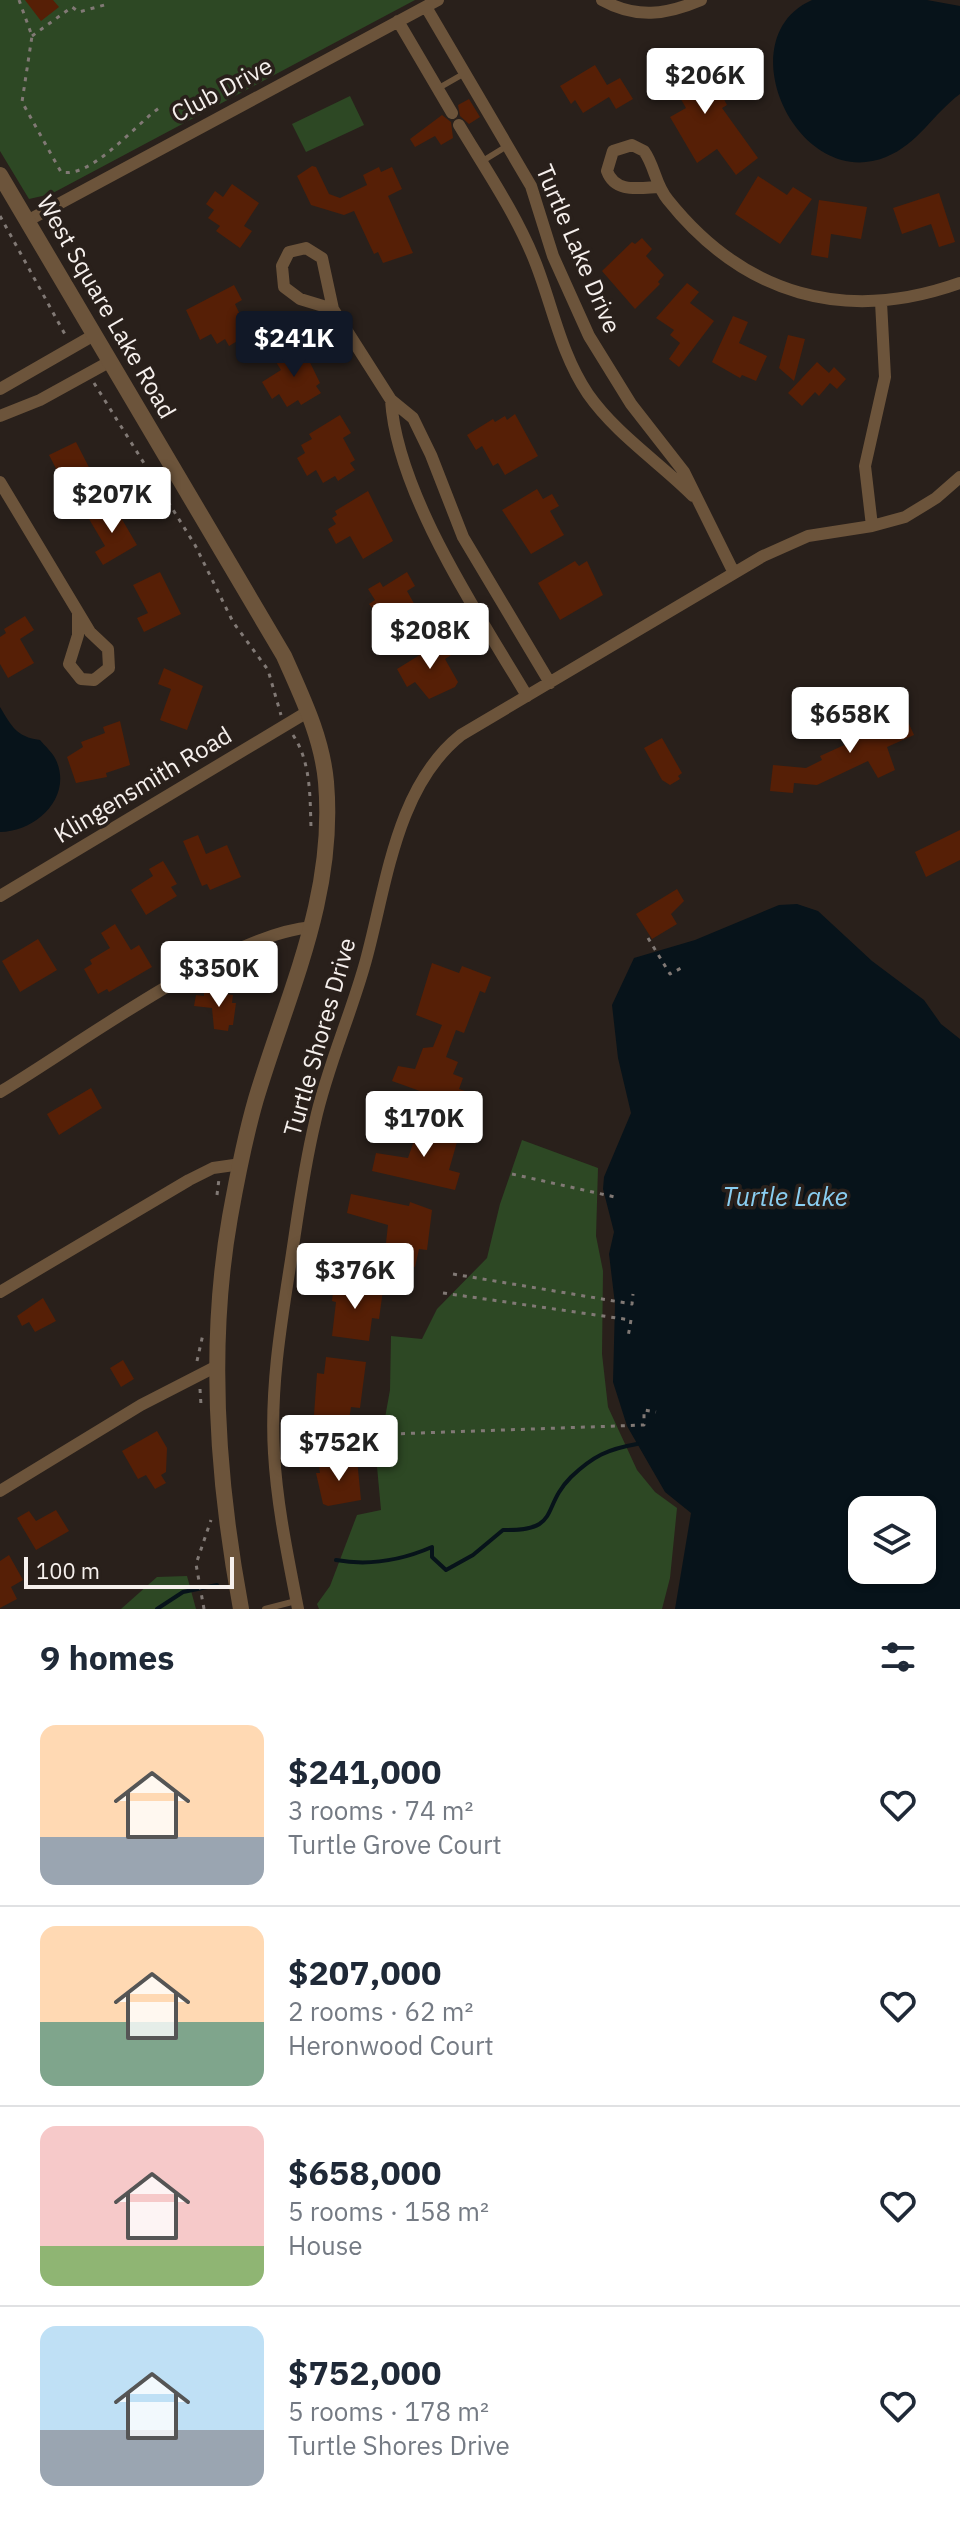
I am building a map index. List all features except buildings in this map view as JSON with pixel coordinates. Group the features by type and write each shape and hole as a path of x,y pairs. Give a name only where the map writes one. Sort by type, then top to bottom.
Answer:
{"street":[{"name":"Club Drive","path":"27,221 438,0"},
{"path":"602,0 621,10 649,14 696,1"},
{"name":"Turtle Lake Drive","path":"426,7 531,186 553,256 600,355 631,404 684,472 734,573"},
{"path":"398,21 452,113"},
{"name":"Turtle Lake Drive","path":"459,125 535,262 565,352 587,392 616,426 698,502"},
{"path":"658,187 625,188 613,183 607,171 613,151 632,145 644,151 658,187 703,240 735,264 764,280 820,298 881,302 960,283"},
{"name":"West Square Lake Road","path":"0,175 284,656 309,711 326,782 325,874 312,927 256,1100 229,1221 217,1366 222,1490 241,1609"},
{"path":"333,309 300,299 284,287 282,266 289,252 306,248 322,258 333,309 391,400 413,418 463,537 550,683"},
{"path":"872,526 866,455 885,377 881,302"},
{"path":"0,389 94,335"},
{"path":"0,416 40,400 109,362"},
{"path":"391,400 393,430 441,548 527,696"},
{"path":"734,573 798,539 872,526 914,513 960,477"},
{"path":"0,482 78,613 110,655 106,674 94,680 81,679 69,664 78,635 78,613"},
{"path":"441,548 463,537"},
{"name":"Turtle Shores Drive","path":"297,1605 282,1526 274,1452 274,1410 287,1286 315,1122 413,794 428,768 449,745 734,573"},
{"name":"Klingensmith Road","path":"0,896 309,711"},
{"path":"0,1092 170,987 257,940 291,929 312,927"},
{"path":"0,1292 189,1180 213,1168 241,1164"},
{"path":"0,1491 187,1379 217,1366"}],"lane":[{"path":"437,89 465,73"},
{"path":"481,162 507,146"},
{"path":"535,262 553,256"},
{"path":"265,1609 297,1605"}],"path":[{"path":"19,0 32,36 22,102 61,172 73,172 109,153 159,108"},
{"path":"32,36 72,7 79,12 108,4"},
{"path":"0,216 64,333"},
{"path":"96,386 195,545 233,622 268,670 282,719"},
{"path":"292,733 302,749 306,768 310,841"},
{"path":"648,938 670,974 685,966"},
{"path":"512,1174 615,1197"},
{"path":"453,1274 632,1304 633,1294"},
{"path":"443,1293 631,1320 628,1337"},
{"path":"200,1385 202,1413"},
{"path":"391,1434 644,1425 644,1410 656,1412"},
{"path":"204,1609 196,1564 210,1529 210,1507"}],"green space":[{"path":"0,0 415,0 51,194 29,199 0,151"},
{"path":"350,96 364,125 306,152 292,124"},
{"path":"522,1140 598,1168 596,1236 603,1271 602,1354 608,1407 637,1470 655,1492 677,1508 670,1578 662,1609 319,1609 317,1604 330,1586 357,1515 381,1510 374,1434 383,1429 390,1390 391,1336 422,1339 437,1309 487,1258 500,1204"},
{"path":"187,1576 196,1609 121,1609 157,1577"}],"water":[{"path":"812,0 927,0 960,6 960,94 916,137 886,157 854,162 825,153 801,133 783,106 774,76 775,46 787,19"},
{"path":"0,707 15,729 40,740 49,750 60,774 55,799 48,810 26,826 0,832"},
{"name":"Turtle Lake","path":"797,904 818,911 872,961 924,1000 941,1024 960,1039 960,1609 675,1609 691,1513 665,1492 627,1426 613,1382 615,1304 609,1254 614,1232 603,1189 604,1177 631,1113 618,1058 612,1005 634,958 695,940 779,905"}],"waterway":[{"path":"336,1560 385,1561 432,1547 432,1557 446,1570 473,1555 503,1530 522,1529 542,1522 562,1488 579,1470 601,1454 637,1444"},
{"path":"157,1609 183,1592 217,1585"}]}
